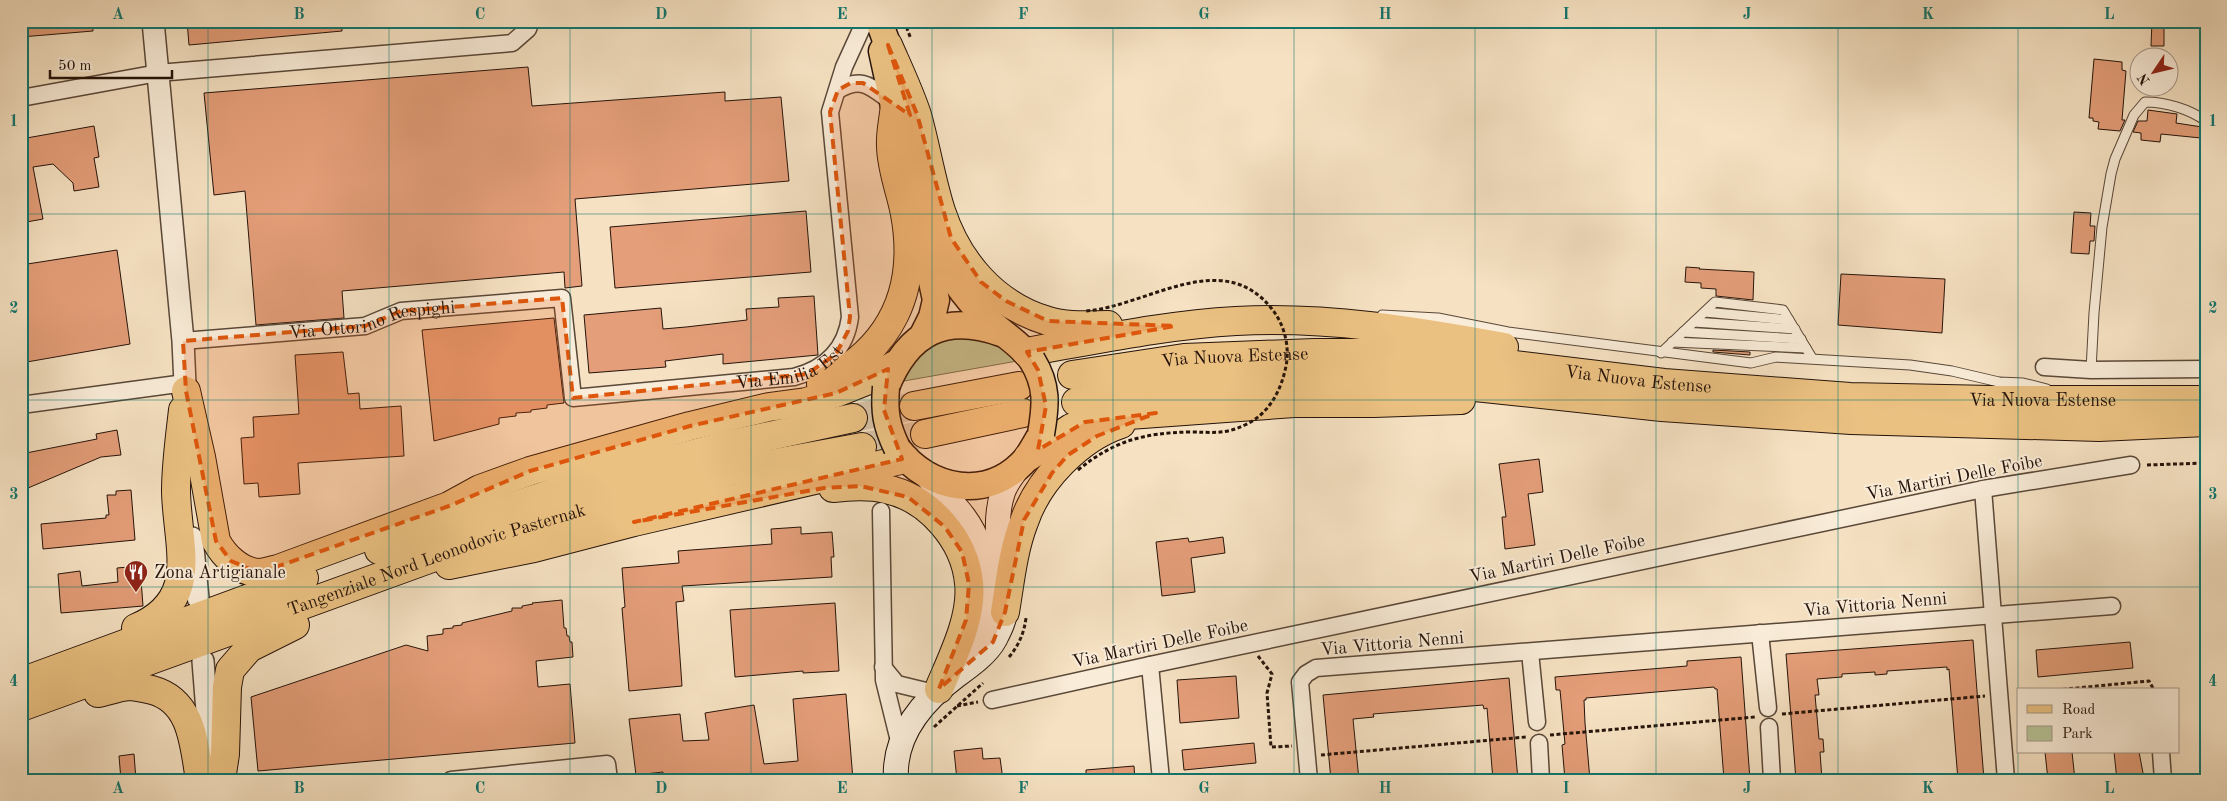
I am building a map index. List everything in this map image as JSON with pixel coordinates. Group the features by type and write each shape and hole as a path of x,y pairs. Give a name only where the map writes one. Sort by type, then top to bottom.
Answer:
{"highway":[{"path":"888,32 916,114 940,210 951,238 965,262 981,282 1006,301 1048,321 1072,324 1175,326 1238,321 1297,321 1410,330 1541,354 1663,395"},
{"path":"769,407 844,372 858,361 879,341 901,299 908,272 910,246 891,147 895,104"},
{"path":"1029,356 1175,326"},
{"name":"Via Nuova Estense","path":"1072,375 1184,358 1314,353 1379,353 1440,356 1663,395 1851,420 2099,427 2206,422"},
{"path":"185,387 201,457 216,542 222,553 231,561 245,570 259,573 278,569 449,506 480,489 513,477 690,426 769,407 806,402 866,381 890,376"},
{"name":"Via Nuova Estense","path":"1076,402 1183,385 1314,377 1663,395 2141,401 2206,400"},
{"path":"914,406 1019,386"},
{"path":"21,680 156,618 174,599 180,586 182,572 176,490 185,387"},
{"path":"1029,452 1085,422 1118,415 1294,403 1374,403 1663,395"},
{"path":"1005,612 1024,520 1052,474 1068,455 1097,436 1116,426 1156,413"},
{"path":"925,434 1023,414"},
{"name":"Tangenziale Nord Leonodovic Pasternak","path":"21,707 587,482 724,446 853,418"},
{"path":"2099,427 2190,436 2206,441"},
{"name":"Tangenziale Nord Leonodovic Pasternak","path":"21,680 393,559 487,538 592,507 732,471 862,447"},
{"path":"393,559 490,558 901,454"},
{"path":"221,780 225,754 226,688 230,670 249,648 261,640 336,605 393,559 496,491 590,455"},
{"path":"634,522 824,488 860,486 886,489 908,497 929,511 945,527 962,552 969,584 966,620 936,691"},
{"path":"21,713 129,686 154,690 171,699 185,715 193,736 200,780"}],"main road":[{"path":"888,32 895,104 936,300 932,317 922,337"},
{"path":"888,32 909,110 938,247 950,273 969,300 1001,333 1029,356 1038,370 1046,406 1029,452 1002,494 999,512 1000,560 1005,612 1000,627 989,647 972,664 936,691"},
{"path":"896,780 896,762 900,745 915,716 966,650 979,626 984,606 986,580 982,557 974,535 964,517 928,477 901,454 888,430 884,410 890,376 909,347 922,337 946,327 963,324 982,326 1001,333"},
{"path":"928,477 954,486 979,485 996,480 1029,452"}],"street":[{"path":"153,21 183,341 186,484 198,598"},
{"path":"21,98 158,73 512,42 528,29 531,21"},
{"path":"838,90 844,67 865,21"},
{"path":"838,90 851,83 863,83 895,104"},
{"name":"Via Emilia Est","path":"562,298 573,398 794,377 818,369 827,362 843,343 848,331 850,317 830,112 838,90"},
{"name":"Via Ottorino Respighi","path":"183,341 365,326 401,311 562,298"},
{"path":"2044,367 2091,370 2206,369"},
{"path":"21,405 185,387"},
{"name":"Via Martiri Delle Foibe","path":"992,700 1150,664 1983,489 2131,465"},
{"path":"1983,489 2006,780"},
{"path":"880,511 883,666 887,694 900,745"},
{"name":"Via Vittoria Nenni","path":"1308,780 1300,682 1306,674 1316,668 2112,606"},
{"path":"1760,633 1770,716 1772,780"},
{"path":"1530,652 1539,734 1541,780"},
{"path":"203,662 209,737 215,780"},
{"path":"1150,664 1161,780"},
{"path":"883,666 888,676 897,684 917,690 936,691"},
{"path":"2161,754 2163,780"},
{"path":"451,780 608,772"}],"lane":[{"path":"2091,370 2102,227 2115,159 2134,115 2145,102 2157,102 2187,110 2206,121"},
{"path":"1661,353 1704,312 1789,320 1812,358"},
{"path":"1297,321 1367,316 1438,318 1508,332 1751,363 1776,357 1910,365 1952,371 1999,382 2023,383 2062,393 2141,401"},
{"path":"1694,322 1795,329"},
{"path":"1683,332 1800,339"},
{"path":"1672,342 1806,348"}],"path":[{"path":"888,32 904,21"},
{"path":"1076,309 1086,310 1118,306 1190,282 1212,279 1230,282 1248,288 1264,299 1278,316 1288,346 1288,359 1281,385 1270,406 1247,424 1219,433 1172,433 1140,438 1099,453 1078,470"},
{"path":"2131,465 2206,463"},
{"path":"2077,688 2149,681 2153,688"},
{"path":"1306,756 1999,695"}],"highlighted area":[{"path":"888,45 917,114 951,238 981,282 1006,301 1048,321 1175,326 1027,352 1038,370 1046,406 1038,450 1085,422 1156,413 1097,436 1068,455 1052,473 1024,520 1005,612 993,642 939,689 966,620 969,584 962,552 945,527 908,497 860,486 824,488 634,522 902,459 884,410 888,369 836,393 690,426 530,471 449,506 259,573 231,561 216,541 186,391 183,341 365,326 401,311 562,298 573,398 807,374 836,354 848,331 850,317 830,112 838,90 851,83 863,83 910,115"}],"green space":[{"path":"980,331 1023,360 904,381 908,365 931,340"}],"building":[{"path":"21,21 93,21 93,31 21,37"},
{"path":"187,21 342,21 342,31 189,45"},
{"path":"2152,21 2164,21 2164,46 2151,46"},
{"path":"2094,59 2122,62 2122,70 2126,71 2122,120 2125,120 2120,131 2098,129 2099,122 2089,118"},
{"path":"528,67 532,106 725,92 725,101 781,97 789,181 575,199 582,286 565,288 564,272 342,291 344,318 256,325 245,191 214,195 204,93"},
{"path":"2148,110 2177,114 2176,123 2202,127 2201,138 2161,134 2160,142 2141,140 2141,133 2133,132 2138,121 2147,121"},
{"path":"94,126 99,157 94,158 99,187 74,191 73,183 53,164 33,167 43,219 21,223 21,139"},
{"path":"806,211 811,272 615,288 610,227"},
{"path":"2074,212 2091,213 2090,226 2095,226 2094,241 2090,241 2089,254 2071,253"},
{"path":"117,250 130,344 21,363 21,265"},
{"path":"1686,267 1754,272 1753,300 1716,296 1716,289 1701,288 1701,283 1685,282"},
{"path":"1841,274 1945,279 1942,333 1838,325"},
{"path":"814,296 818,355 723,364 723,354 665,361 666,367 589,373 584,315 661,308 663,329 747,320 746,309 779,307 778,298"},
{"path":"554,318 564,403 547,405 547,408 531,410 531,412 516,413 516,416 499,418 499,424 434,441 422,330"},
{"path":"1713,350 1750,352 1750,355 1713,352"},
{"path":"343,352 348,394 359,393 360,409 401,406 404,456 298,463 300,494 259,497 258,483 244,484 241,438 254,437 253,417 299,414 295,355"},
{"path":"117,430 121,455 101,457 21,491 21,454 97,439 96,434"},
{"path":"1539,459 1543,492 1528,494 1535,545 1505,549 1502,517 1506,517 1499,464"},
{"path":"131,490 135,540 43,549 41,524 106,518 106,515 109,515 107,495 116,495 116,491"},
{"path":"801,527 801,534 832,532 834,557 831,557 832,577 682,586 684,601 676,602 682,686 629,691 622,608 625,607 622,568 679,563 678,551 772,544 771,529"},
{"path":"1223,537 1225,553 1191,558 1195,592 1162,596 1156,542 1188,538 1189,542"},
{"path":"140,566 143,606 61,613 58,574 80,571 82,586 118,582 117,568"},
{"path":"562,600 564,628 566,628 570,642 572,642 573,657 536,661 538,687 570,684 575,743 258,771 251,697 406,645 428,651 427,636 443,634 443,629 453,628 453,626 462,625 462,623 512,611 512,608 522,608 522,606 532,603"},
{"path":"835,603 839,671 803,673 803,671 735,677 730,610"},
{"path":"1973,640 1984,780 1958,780 1949,669 1947,670 1947,667 1887,671 1887,674 1875,675 1875,672 1842,674 1842,677 1817,679 1819,695 1815,695 1819,739 1823,739 1824,752 1820,752 1822,780 1796,780 1786,654"},
{"path":"2130,642 2133,668 2038,677 2036,650"},
{"path":"1741,657 1750,780 1724,780 1717,689 1714,687 1586,698 1584,700 1585,723 1590,780 1565,780 1562,745 1565,744 1560,690 1556,690 1555,677 1687,666 1687,661"},
{"path":"1236,676 1239,718 1180,723 1177,680"},
{"path":"1509,678 1518,780 1493,780 1487,708 1484,709 1483,705 1373,714 1374,717 1353,719 1359,780 1331,780 1323,695"},
{"path":"846,694 853,780 663,780 663,772 636,775 629,719 680,714 683,741 709,740 705,713 754,705 764,764 798,761 793,699"},
{"path":"1254,743 1256,763 1184,770 1182,750"},
{"path":"982,748 983,759 1000,758 1003,780 957,780 954,751"},
{"path":"134,754 136,780 121,780 119,756"},
{"path":"2045,754 2072,754 2075,780 2048,780"},
{"path":"2114,754 2139,754 2144,778 2117,780"},
{"path":"1134,766 1135,780 1086,780 1086,770"}],"tunnel":[{"path":"853,418 914,406"},
{"path":"862,447 925,434"}],"place":[{"name":"Zona Artigianale","path":"136,593"}]}
